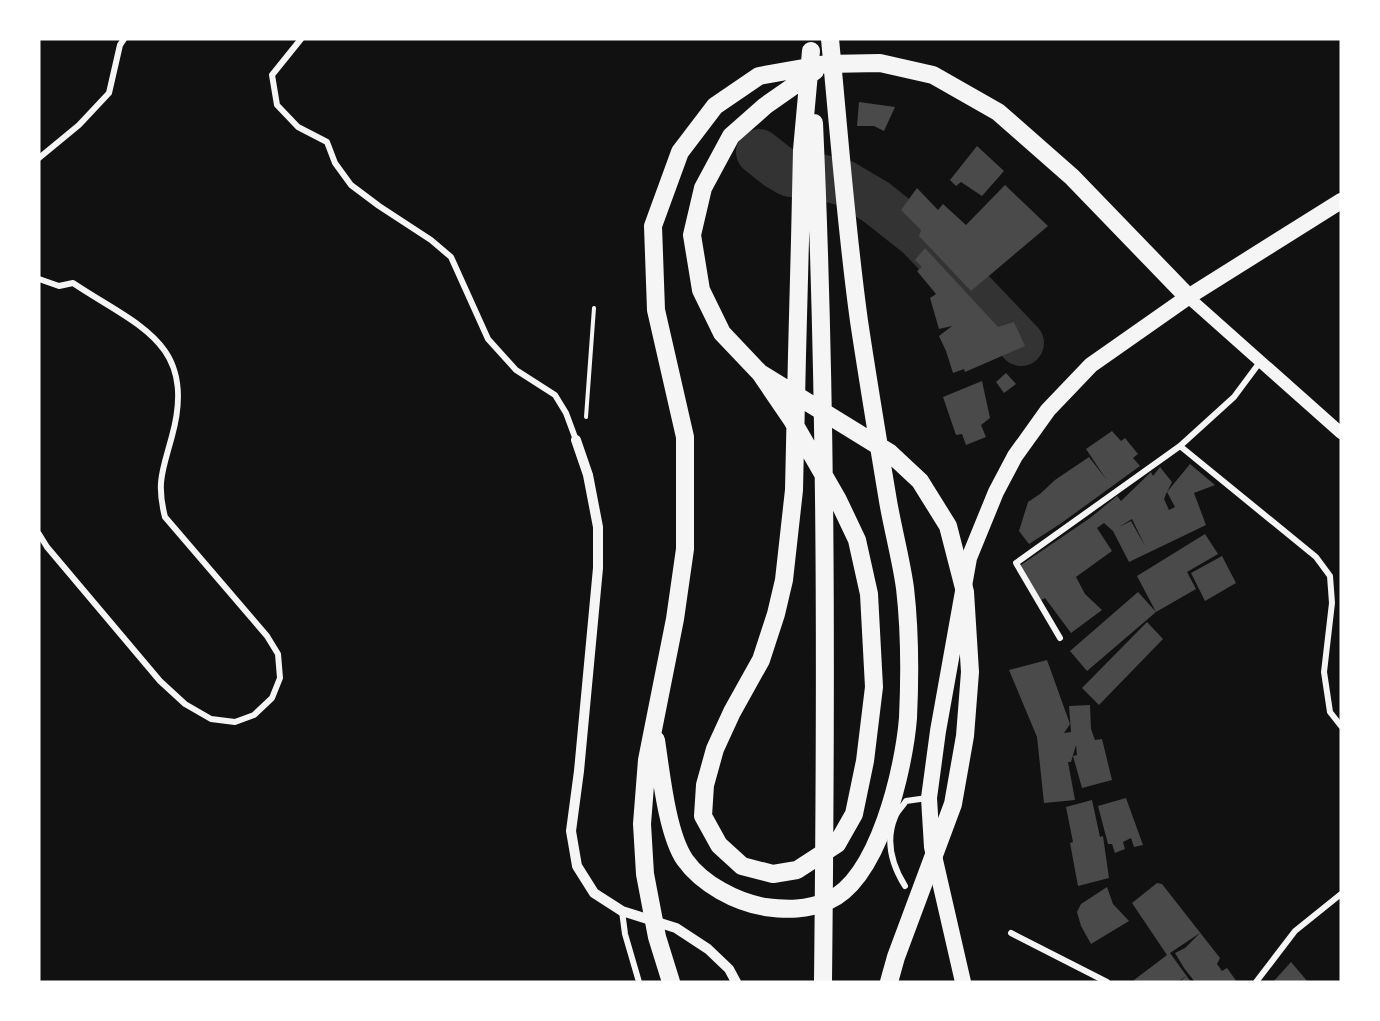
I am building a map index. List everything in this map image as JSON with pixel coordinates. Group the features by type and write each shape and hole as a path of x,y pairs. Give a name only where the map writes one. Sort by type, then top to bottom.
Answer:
{"highway":[{"path":"653,727 669,820 684,859 700,876 727,894 757,905 791,911 829,900 845,890 862,871 881,836 896,787 908,721 910,654 904,587 859,319 830,39"},
{"path":"810,45 802,150 794,490 784,580 761,660 732,712 715,749 705,785 703,816 719,845 742,866 773,874 796,870 837,844 854,814 865,761 874,687 869,594 857,540 838,500 798,430 760,373 722,333 701,290 692,235 703,188 730,136 765,106 826,64"},
{"path":"810,45 823,357 825,553 823,982"},
{"path":"671,982 657,937 645,874 642,824 647,759 675,619 685,549 685,437 656,310 653,226 680,152 715,106 759,76 826,64 880,63 933,75 998,112 1072,177 1188,297"},
{"path":"963,982 932,847 929,798 938,731 969,558 996,492 1015,456 1048,410 1091,365 1188,297 1341,201"},
{"path":"760,373 890,453 920,481 948,526 965,592 970,672 965,736 957,781 952,804 889,982"}],"main road":[{"path":"1188,297 1341,433"}],"street":[{"path":"39,158 80,125 109,93 120,45 124,39"},
{"path":"301,39 272,75 277,105 298,127 327,142 334,163 351,185 431,240 451,257 489,339 516,370 555,395 566,413 588,475 598,527 597,568 571,831 577,866 594,893 625,912 676,928 708,949 729,969 736,982"},
{"path":"39,279 59,286 73,283 121,312 148,331 174,367 179,393 177,418 160,480 161,502 165,518 267,636 278,654 280,678 272,698 254,716 235,722 211,719 185,704 160,681 47,547 39,534"},
{"path":"1060,638 1016,563 1180,446 1234,397 1260,362"},
{"path":"1180,446 1316,557 1330,576 1332,603 1324,672 1330,712 1341,726"},
{"path":"905,886 897,873 890,849 895,816 906,801 929,798"},
{"path":"1256,982 1295,931 1341,894"},
{"path":"625,912 625,934 639,982"},
{"path":"1011,933 1107,982"}],"path":[{"path":"576,440 586,418 594,308"}],"building":[{"path":"859,102 895,107 884,131 874,126 857,126"},
{"path":"977,146 1004,171 982,196 961,182 956,186 950,180"},
{"path":"1005,185 1048,226 971,291 919,236 921,230 901,210 917,188 938,210 943,204 966,225"},
{"path":"925,248 998,327 1014,322 1025,346 965,372 964,369 953,373 939,336 952,326 939,329 930,298 936,294 917,271 922,267 915,260"},
{"path":"1006,373 1016,384 1004,393 996,382"},
{"path":"982,381 990,418 981,425 986,437 966,445 962,434 956,435 943,397"},
{"path":"1112,431 1121,441 1125,438 1138,454 1133,458 1140,466 1029,544 1019,531 1028,502 1089,457 1106,479 1086,449"},
{"path":"1190,464 1215,485 1194,493 1206,525 1129,562 1113,531 1104,523 1097,528 1112,551 1062,587 1076,577 1085,594 1102,610 1071,633 1045,598 1041,600 1018,567 1090,518 1117,496 1121,501 1151,472 1153,476 1160,467 1172,482 1167,492","holes":["1167,492 1175,507 1169,510 1164,499","1132,519 1145,546 1131,521 1119,527"]},
{"path":"1205,534 1218,554 1187,572 1196,589 1156,612 1137,576"},
{"path":"1222,556 1236,583 1205,601 1191,573"},
{"path":"1138,592 1156,612 1087,671 1070,651"},
{"path":"1147,622 1163,639 1099,705 1082,688"},
{"path":"1047,660 1070,724 1064,733 1071,732 1069,706 1090,705 1091,729 1095,740 1102,739 1112,780 1082,788 1073,756 1077,755 1076,745 1071,762 1068,762 1075,800 1044,803 1037,737 1009,670"},
{"path":"1126,798 1143,845 1134,847 1131,838 1123,842 1125,849 1115,853 1112,844 1108,844 1098,806"},
{"path":"1092,800 1100,837 1103,836 1109,878 1078,886 1066,807"},
{"path":"1157,883 1162,884 1220,958 1217,964 1222,971 1227,968 1237,982 1195,982 1184,968 1175,953 1185,948 1200,933 1170,953 1191,982 1180,982 1186,976 1178,982 1135,982 1134,980 1167,955 1132,903"},
{"path":"1107,887 1113,904 1129,921 1091,944 1081,926 1077,912 1081,904"},
{"path":"1291,962 1308,982 1273,982"}],"waterway":[{"path":"759,152 790,174 808,174 844,183 876,202 919,236 1021,343"}]}
